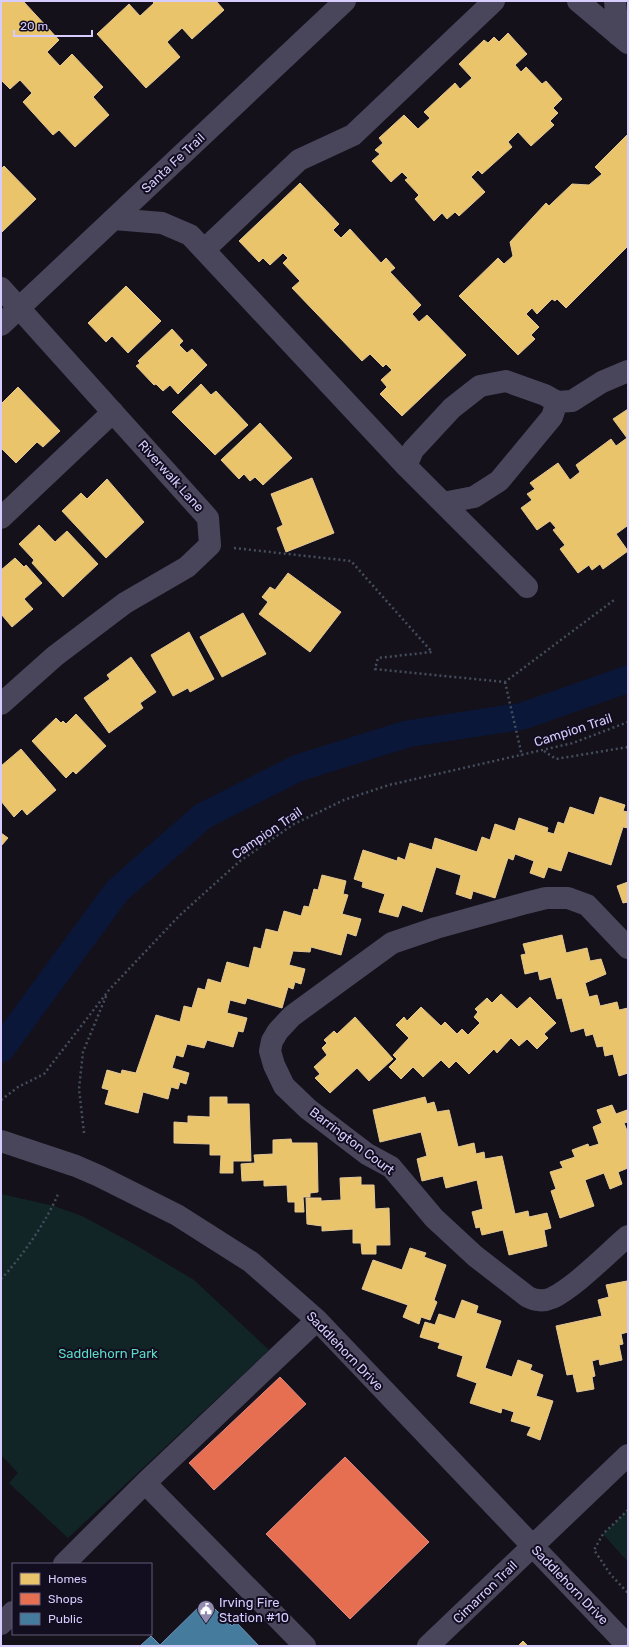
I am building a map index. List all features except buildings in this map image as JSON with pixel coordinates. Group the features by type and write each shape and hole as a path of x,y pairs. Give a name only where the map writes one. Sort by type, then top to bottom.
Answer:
{"street":[{"name":"Santa Fe Trail","path":"1,325 345,1"},
{"path":"204,250 299,160 353,135 494,1"},
{"path":"578,1 623,39"},
{"path":"615,1 623,39"},
{"path":"114,219 162,224 190,235 406,466 527,587"},
{"name":"Riverwalk Lane","path":"1,288 208,518 210,545"},
{"path":"406,466 413,450 452,408 480,386 506,382 545,395 557,402 572,401 602,382 628,371"},
{"path":"443,503 474,497 499,481 552,416 557,402"},
{"path":"1,518 113,412"},
{"path":"1,704 55,656 125,603 187,567 210,545"},
{"name":"Barrington Court","path":"628,948 587,906 568,898 546,898 436,928 392,943 292,1016 278,1031 272,1041 270,1051 274,1065 284,1086 308,1109 367,1154 392,1167 434,1218 475,1256 528,1297 538,1301 551,1299 569,1287 628,1236"},
{"name":"Saddlehorn Drive","path":"1,1141 99,1176 177,1215 251,1262 317,1320 628,1646"},
{"path":"65,1563 145,1483 317,1320"},
{"name":"Cimarron Trail","path":"428,1646 628,1456"},
{"path":"145,1483 305,1646"},
{"path":"1,1624 12,1613"}],"path":[{"path":"210,545 351,561 432,652 378,658 375,669 505,682 614,600"},
{"path":"505,682 522,756"},
{"name":"Campion Trail","path":"1,1100 18,1087 44,1074 109,990 185,911 240,861 294,824 344,800 390,785 522,756 573,743 628,722"},
{"path":"543,750 556,759 628,747"},
{"path":"84,1133 79,1089 83,1052 109,990"},
{"path":"1,1279 13,1267 54,1206 58,1194"},
{"path":"628,1510 603,1534 594,1550 611,1575 628,1593"}],"green space":[{"name":"Saddlehorn Park","path":"1,1194 54,1206 82,1216 132,1243 194,1280 269,1350 68,1538 9,1483 18,1473 1,1455"},
{"path":"628,1510 628,1562 603,1534"}],"waterway":[{"path":"1,1049 117,891 203,816 298,768 407,734 523,716 628,679"}],"place":[{"name":"Irving Fire Station #10","path":"206,1624"}]}
